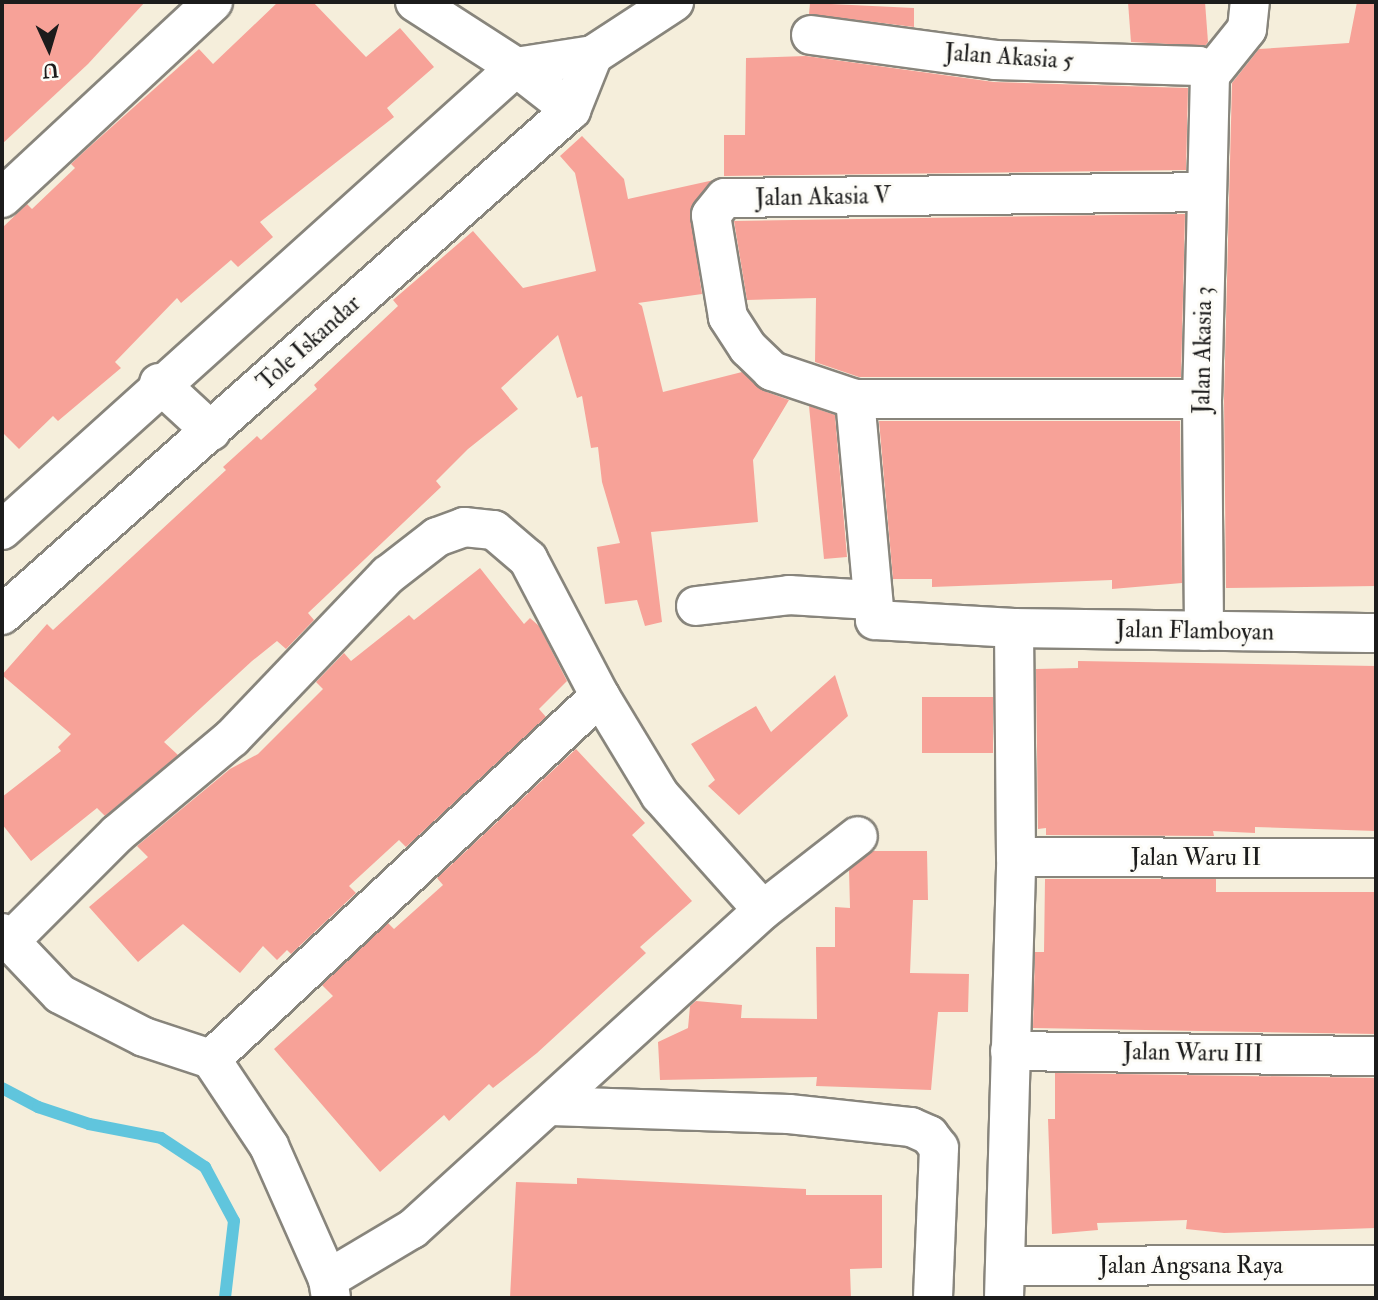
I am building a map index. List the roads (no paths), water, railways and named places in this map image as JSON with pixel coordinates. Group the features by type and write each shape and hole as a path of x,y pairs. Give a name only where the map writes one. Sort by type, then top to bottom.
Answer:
{"street":[{"path":"2,198 213,2"},
{"path":"415,2 516,67 571,110"},
{"path":"2,530 159,383 516,67 593,55 674,2"},
{"path":"1208,73 1247,29 1250,2"},
{"name":"Jalan Akasia 5","path":"811,35 995,60 1199,66 1208,73"},
{"name":"Tole Iskandar","path":"2,615 571,110 593,55"},
{"name":"Jalan Akasia 3","path":"1204,631 1202,399 1208,73"},
{"name":"Jalan Akasia V","path":"1202,399 855,399 772,371 748,348 728,317 711,215 725,198 1205,192"},
{"path":"159,383 211,431"},
{"path":"696,607 789,595 871,600 855,399"},
{"path":"763,910 660,795 600,696 528,559 494,530 464,527 437,537 388,575 232,738 117,834 5,938 60,994 144,1037 211,1059 269,1146 330,1289 412,1229 551,1106 763,910 858,836"},
{"name":"Jalan Flamboyan","path":"871,600 875,620 882,623 1014,628 1376,633"},
{"path":"1005,1282 1016,857 1014,628"},
{"path":"211,1059 600,696"},
{"name":"Jalan Waru II","path":"1016,857 1376,858"},
{"name":"Jalan Waru III","path":"1010,1051 1376,1056"},
{"path":"551,1106 789,1114 911,1127 929,1135 939,1148 933,1298"},
{"name":"Jalan Angsana Raya","path":"1005,1282 1376,1265"}],"waterway":[{"path":"2,1088 38,1107 89,1124 161,1138 205,1167 234,1221 225,1298"}]}
